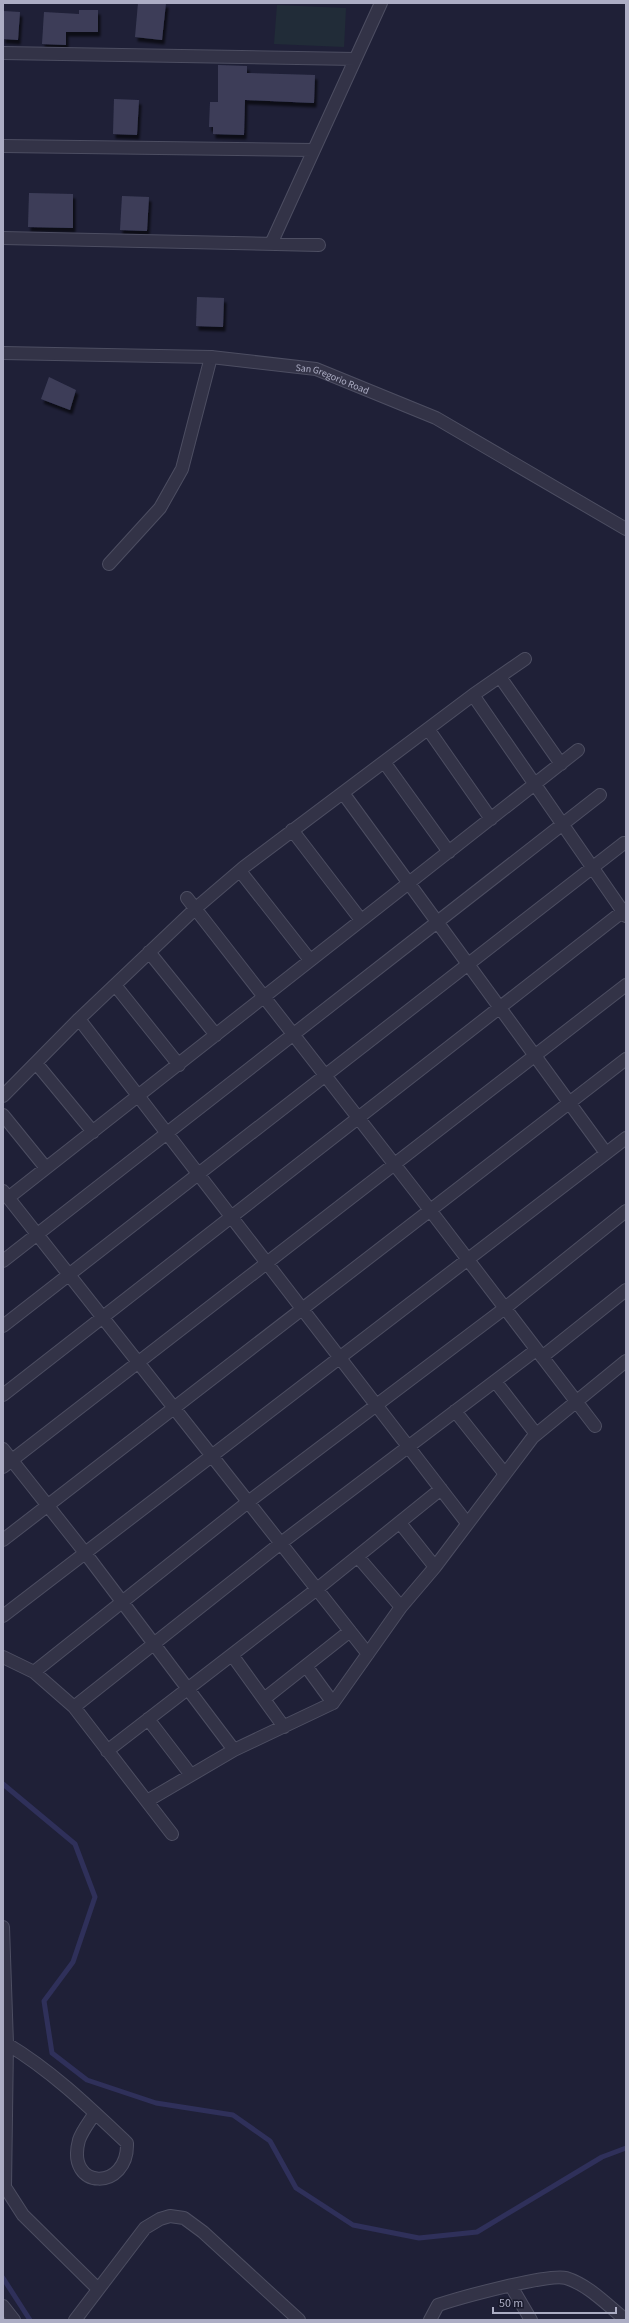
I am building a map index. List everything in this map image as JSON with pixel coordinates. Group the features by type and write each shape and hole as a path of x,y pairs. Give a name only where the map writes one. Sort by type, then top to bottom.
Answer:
{"street":[{"path":"272,244 313,150 381,3"},
{"path":"3,53 356,59"},
{"path":"3,146 313,150"},
{"path":"3,238 319,245"},
{"name":"San Gregorio Road","path":"3,352 211,357 316,369 436,418 626,529"},
{"path":"109,564 160,508 182,469 211,357"},
{"path":"3,1096 36,1064 79,1018 116,986 149,952 196,908 240,871 292,830 473,695 525,659"},
{"path":"500,677 561,764"},
{"path":"3,1395 500,1007 625,912 592,867 473,695"},
{"path":"428,729 491,819"},
{"path":"368,1654 6,1195 46,1168 93,1132 578,750"},
{"path":"384,762 449,852"},
{"path":"343,793 410,882 534,1056 606,1153"},
{"path":"3,1261 600,795"},
{"path":"292,830 361,920"},
{"path":"3,1326 624,843"},
{"path":"240,871 310,960"},
{"path":"188,898 395,1164 595,1426"},
{"path":"149,952 216,1035"},
{"path":"7,1463 626,985"},
{"path":"116,986 179,1065"},
{"path":"79,1018 268,1262 467,1523"},
{"path":"3,1540 626,1059"},
{"path":"36,1064 93,1132"},
{"path":"3,1115 46,1168"},
{"path":"3,1616 341,1358 467,1258 626,1138"},
{"path":"34,1672 248,1502 505,1308 626,1212"},
{"path":"74,1707 280,1543 495,1381 539,1353 626,1290"},
{"path":"147,1801 234,1750 333,1703 401,1607 435,1567 536,1434 626,1361"},
{"path":"495,1381 536,1434"},
{"path":"455,1411 505,1474"},
{"path":"3,1449 7,1463 48,1505 234,1750"},
{"path":"107,1751 317,1589 442,1489"},
{"path":"400,1523 435,1567"},
{"path":"358,1556 401,1607"},
{"path":"264,1699 350,1631"},
{"path":"232,1655 284,1727"},
{"path":"3,1657 34,1672 74,1707 172,1834"},
{"path":"306,1666 333,1703"},
{"path":"148,1719 191,1776"},
{"path":"3,1927 6,2187 23,2215 98,2290"},
{"path":"5,2044 34,2060 95,2113 127,2143 127,2155 124,2163 107,2178 100,2180 91,2178 81,2171 79,2158 79,2140 95,2113"},
{"path":"75,2320 145,2228 160,2218 170,2216 184,2218 203,2232 299,2320"},
{"path":"430,2320 438,2305 469,2294 558,2277 577,2282 626,2320"},
{"path":"511,2286 531,2320"},
{"path":"3,2306 14,2320"}],"shaded area":[{"path":"277,5 346,8 344,47 274,44"}],"building":[{"path":"138,3 166,3 162,40 135,37"},
{"path":"79,10 98,10 98,32 66,32 66,45 42,44 44,12 79,14"},
{"path":"3,11 20,12 18,40 3,39"},
{"path":"218,65 247,66 247,73 315,75 314,103 245,100 244,135 213,134 213,127 209,127 210,102 218,102"},
{"path":"114,99 139,100 137,135 113,134"},
{"path":"29,193 73,194 73,228 28,227"},
{"path":"122,196 149,197 147,231 120,230"},
{"path":"197,297 224,298 223,327 196,326"},
{"path":"49,377 76,390 70,410 41,399"}],"waterway":[{"path":"3,1784 75,1844 95,1897 73,1962 44,2001 52,2053 87,2080 156,2103 233,2115 270,2141 296,2188 353,2225 419,2238 477,2232 602,2157 626,2148"},
{"path":"3,2278 30,2320"}]}
